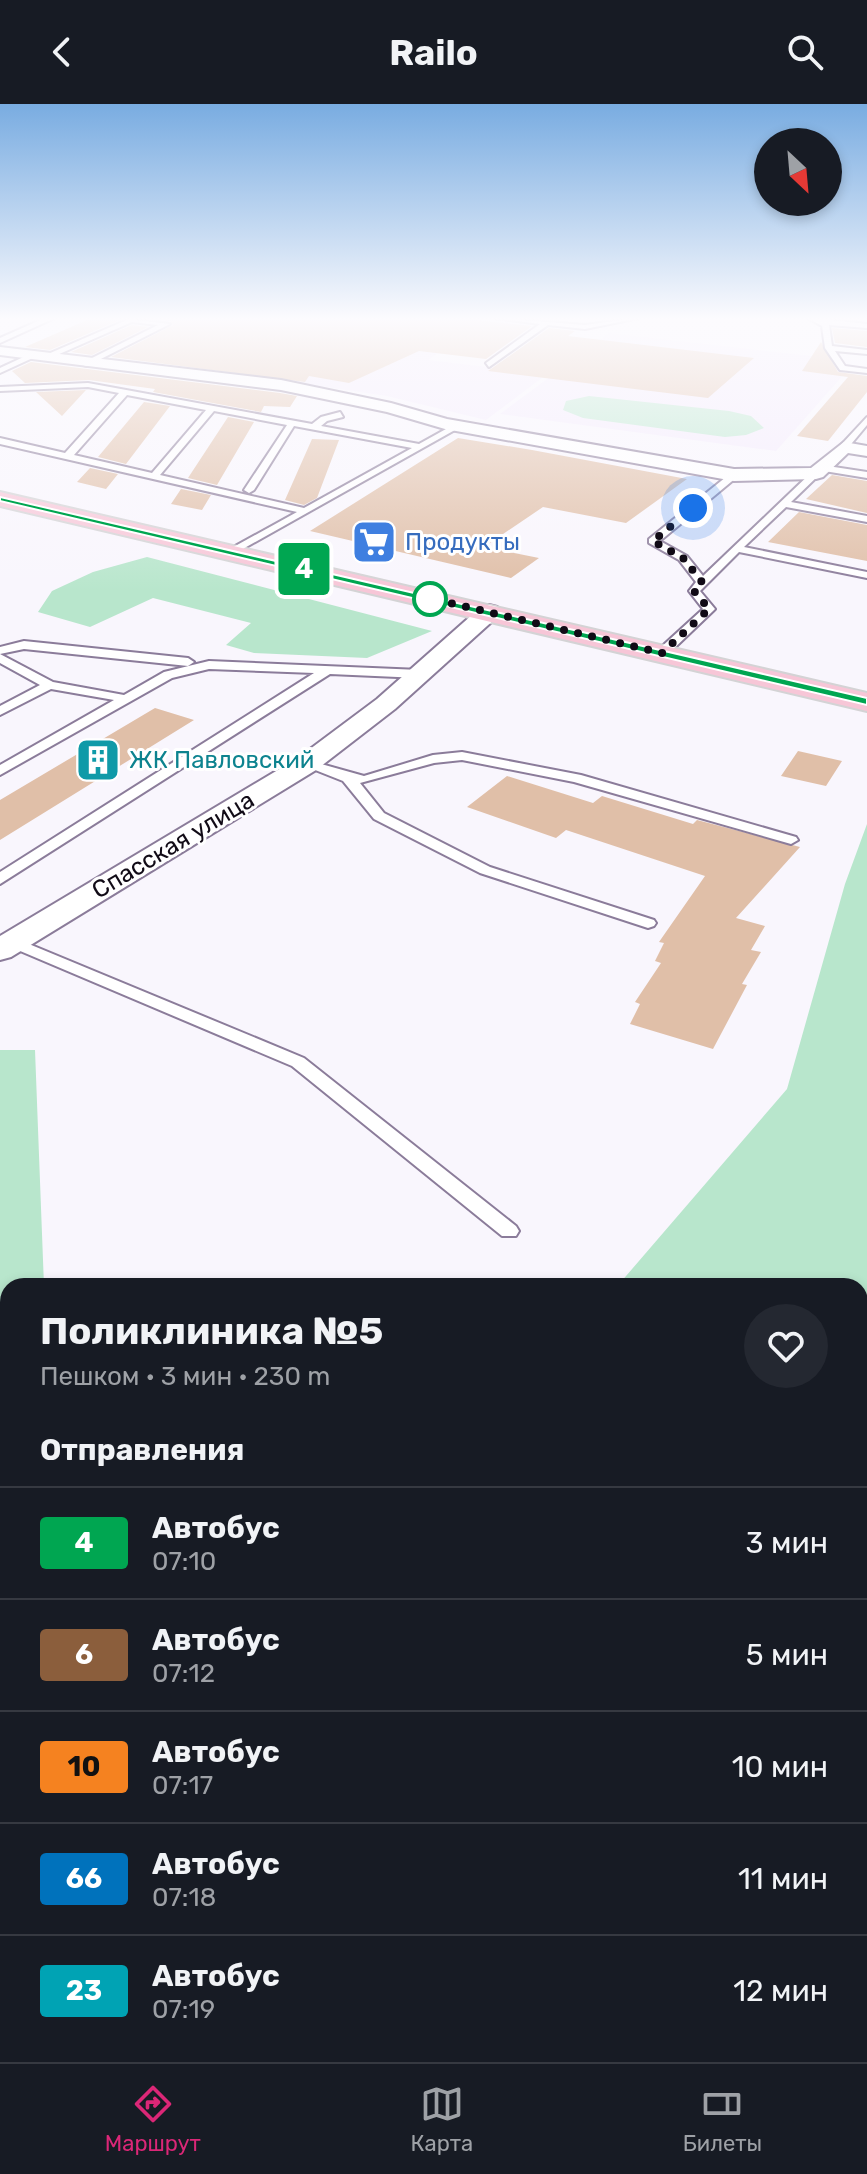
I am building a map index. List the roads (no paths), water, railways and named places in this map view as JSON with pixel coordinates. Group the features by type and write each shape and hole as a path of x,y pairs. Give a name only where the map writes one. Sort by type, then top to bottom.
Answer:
{"main road":[{"path":"0,499 867,702"}],"street":[{"path":"382,408 458,426 734,475 819,470 844,447 867,451"},
{"name":"Спасская улица","path":"6,946 307,764 420,674 489,612"}],"lane":[{"path":"67,457 110,408"},
{"path":"154,476 212,408"},
{"path":"214,408 421,447"},
{"path":"314,427 324,419 340,415"},
{"path":"844,447 867,420"},
{"path":"249,490 292,423"},
{"path":"232,552 458,426"},
{"path":"0,441 306,511"},
{"path":"662,653 709,609 694,591 819,470 867,475"},
{"path":"702,582 683,558 653,541 734,475"},
{"path":"784,504 867,519"},
{"path":"738,549 867,575"},
{"path":"0,651 24,645 188,662"},
{"path":"0,658 49,685 127,699"},
{"path":"0,771 168,675 209,665 420,674"},
{"path":"0,879 329,669"},
{"path":"0,711 49,685"},
{"path":"307,764 348,778 377,778 433,759 462,756 576,778 791,840"},
{"path":"348,778 379,816 485,870 648,923"},
{"path":"6,946 298,1062 509,1231"}],"place":[{"name":"Продукты","path":"374,542"},
{"name":"ЖК Павловский","path":"98,760"}]}
